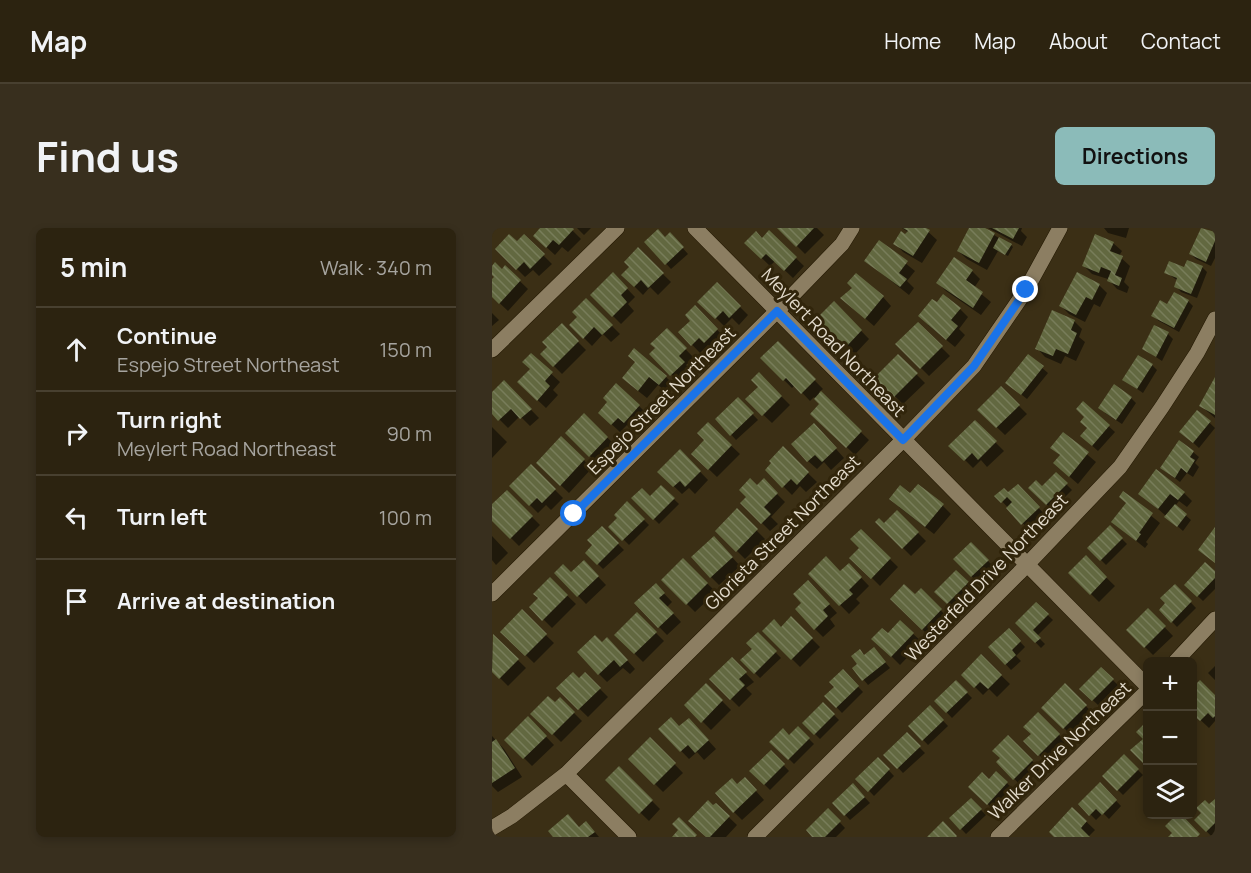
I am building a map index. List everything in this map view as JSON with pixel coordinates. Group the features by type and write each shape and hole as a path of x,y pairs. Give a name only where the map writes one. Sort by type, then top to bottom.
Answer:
{"street":[{"path":"492,350 617,228"},
{"name":"Meylert Road Northeast","path":"695,228 1028,564 1143,684"},
{"name":"Espejo Street Northeast","path":"492,594 777,311 842,244 852,228"},
{"name":"Glorieta Street Northeast","path":"492,828 512,816 566,774 903,440 974,366 1026,290 1060,228"},
{"name":"Westerfeld Drive Northeast","path":"755,837 1028,564 1120,466 1162,407 1215,320"},
{"path":"1180,657 1215,619"},
{"name":"Walker Drive Northeast","path":"998,837 1143,694"},
{"path":"566,774 629,837"}],"building":[{"path":"540,228 574,229 559,245 553,240 546,248 533,236"},
{"path":"777,228 814,228 796,247"},
{"path":"903,228 930,230 913,256 893,244 901,231 905,234 908,231"},
{"path":"969,228 985,228 995,233 979,263 957,251"},
{"path":"992,228 1019,228 1013,239"},
{"path":"1201,228 1215,232 1215,241 1206,262 1189,254"},
{"path":"658,229 665,237 670,232 684,247 665,265 644,242"},
{"path":"769,230 797,257 784,271 766,254 761,259 744,243 756,231 762,238"},
{"path":"509,234 517,241 524,234 545,254 530,269 524,262 516,270 495,249"},
{"path":"1095,234 1114,242 1110,251 1123,256 1115,275 1122,278 1119,286 1107,281 1111,271 1101,267 1099,273 1082,266"},
{"path":"999,237 1012,244 1005,255 993,248"},
{"path":"879,240 908,261 899,273 907,279 900,287 864,261"},
{"path":"638,247 664,273 648,288 641,280 634,287 621,275 629,267 624,262"},
{"path":"954,257 973,270 966,280 983,292 973,308 936,283"},
{"path":"1187,260 1203,266 1191,294 1174,287 1177,278 1164,273 1169,261 1184,267"},
{"path":"495,262 502,269 505,265 521,280 499,304 492,297 494,277 492,266"},
{"path":"613,272 628,288 621,295 627,302 612,317 590,295"},
{"path":"1077,272 1100,284 1092,300 1086,297 1076,315 1059,306"},
{"path":"856,273 884,296 865,319 840,298 852,288 847,283"},
{"path":"717,282 741,306 729,318 723,311 715,319 697,302"},
{"path":"1174,292 1189,300 1174,328 1151,316 1160,300 1167,304"},
{"path":"943,294 961,308 951,320 958,326 946,340 918,316 932,299 937,302"},
{"path":"586,298 613,325 602,335 594,327 583,339 569,325 577,317 572,312"},
{"path":"834,301 862,330 846,347 817,318"},
{"path":"695,305 718,329 704,343 699,338 691,346 678,332 690,321 685,315"},
{"path":"1052,310 1075,320 1071,330 1077,333 1068,354 1056,349 1053,356 1035,349"},
{"path":"918,322 943,346 920,369 895,344"},
{"path":"562,323 579,341 553,367 540,354 547,347 542,342"},
{"path":"1154,325 1169,332 1156,357 1142,349"},
{"path":"667,328 687,348 679,356 685,362 670,376 649,354 655,348 650,344"},
{"path":"778,341 816,379 801,394 786,378 783,381 760,358"},
{"path":"634,348 667,376 659,385 649,377 638,391 622,378 635,362 628,356"},
{"path":"531,353 553,372 545,381 550,386 537,401 517,382 530,369 522,362"},
{"path":"898,354 918,373 894,397 874,378"},
{"path":"1028,354 1044,366 1021,395 1005,383"},
{"path":"1138,355 1153,364 1137,389 1122,380"},
{"path":"759,372 782,396 762,416 745,399 758,387 751,380"},
{"path":"1215,377 1215,415 1199,406"},
{"path":"504,380 532,409 520,419 511,409 498,421 492,414 492,392"},
{"path":"616,383 640,405 624,423 618,418 611,425 598,413 607,402 603,398"},
{"path":"1114,384 1132,397 1116,420 1098,408"},
{"path":"1001,386 1020,405 996,428 977,410"},
{"path":"821,391 862,431 846,448 810,414 819,404 814,399"},
{"path":"738,397 754,413 730,436 715,419"},
{"path":"1083,401 1110,425 1092,446 1080,436 1087,428 1080,422 1084,417 1076,409"},
{"path":"1197,410 1211,421 1193,443 1179,432"},
{"path":"584,413 608,437 589,457 565,433"},
{"path":"975,420 997,441 978,460 972,453 964,461 948,446"},
{"path":"708,422 732,445 708,470 691,454 704,440 697,433"},
{"path":"814,423 837,448 822,462 815,455 807,462 791,444"},
{"path":"1063,432 1089,452 1069,477 1053,463 1060,455 1050,448"},
{"path":"561,436 585,459 560,486 536,463"},
{"path":"1179,440 1194,451 1190,457 1195,460 1187,473 1181,468 1175,478 1160,468"},
{"path":"783,446 809,472 797,485 791,479 782,488 765,470 771,463 769,461"},
{"path":"680,449 701,471 685,487 680,481 673,487 657,472"},
{"path":"531,464 556,489 542,503 537,498 529,506 509,486"},
{"path":"1156,469 1185,492 1178,500 1170,494 1158,509 1138,494"},
{"path":"1056,472 1068,483 1046,505 1028,488 1036,480 1042,486"},
{"path":"750,478 757,485 764,478 778,493 764,507 771,514 761,524 740,503 746,497 739,490"},
{"path":"918,484 944,504 925,527 889,499 900,485 910,493"},
{"path":"1018,484 1040,507 1021,525 1006,508 1012,502 1007,497 1001,503 994,496 1004,488 1008,492"},
{"path":"661,485 675,498 653,520 631,498 642,488 650,496"},
{"path":"507,490 533,516 510,539 492,521 492,504"},
{"path":"1123,491 1153,513 1136,541 1111,522 1126,503 1119,497"},
{"path":"627,501 645,519 622,541 608,527 617,518 614,515"},
{"path":"1175,504 1187,514 1177,527 1164,517"},
{"path":"737,508 758,529 736,552 715,531"},
{"path":"897,510 919,532 902,549 875,522 879,518 884,523"},
{"path":"1110,525 1123,538 1100,561 1087,548"},
{"path":"602,526 619,543 597,565 585,553 592,545 587,540"},
{"path":"1215,527 1215,563 1198,550"},
{"path":"861,529 891,558 871,579 849,558 859,548 850,539"},
{"path":"714,536 733,557 710,578 691,557"},
{"path":"971,542 989,560 971,577 953,559"},
{"path":"1086,555 1107,577 1090,595 1068,573"},
{"path":"826,556 840,571 849,563 862,577 849,590 853,594 839,606 808,574"},
{"path":"683,558 708,583 686,605 661,580"},
{"path":"584,560 599,576 577,597 554,573 563,564 571,572"},
{"path":"1205,562 1215,571 1215,578 1197,597 1184,585"},
{"path":"956,570 969,582 947,604 934,592"},
{"path":"550,577 568,595 542,621 529,607 538,598 533,594"},
{"path":"808,580 830,604 823,610 828,616 814,630 795,609 801,603 793,594"},
{"path":"656,583 665,593 659,598 674,613 658,628 634,603"},
{"path":"904,584 915,594 921,588 942,609 922,630 890,599"},
{"path":"1175,584 1192,601 1171,623 1159,610 1165,603 1160,598"},
{"path":"1036,602 1049,614 1033,630 1041,638 1035,643 1015,623"},
{"path":"1148,608 1166,626 1144,648 1126,630"},
{"path":"522,609 547,634 525,656 500,632"},
{"path":"637,612 657,632 634,654 614,635"},
{"path":"791,616 813,638 791,660 762,631 774,619 781,627"},
{"path":"900,620 914,633 891,657 871,639 882,628 888,633"},
{"path":"1009,628 1021,641 1012,650 1016,655 1005,665 988,647"},
{"path":"758,632 777,651 754,674 740,660 752,649 746,643"},
{"path":"493,634 519,659 499,679 492,672"},
{"path":"595,635 602,642 607,637 628,660 620,667 614,660 598,675 577,652"},
{"path":"874,647 886,662 862,681 852,668 857,664 851,656 860,649 864,655"},
{"path":"981,654 1002,675 988,689 980,682 974,688 961,675"},
{"path":"732,657 747,672 739,679 745,685 730,700 709,679"},
{"path":"1101,667 1114,679 1092,701 1079,689"},
{"path":"843,669 859,686 836,708 824,696 834,687 829,682"},
{"path":"573,672 579,678 585,672 601,688 578,710 556,688"},
{"path":"956,680 968,692 946,713 934,701"},
{"path":"1200,680 1215,695 1215,716 1213,718 1208,713 1200,721 1197,718 1197,683"},
{"path":"706,683 723,700 701,723 684,705"},
{"path":"1065,683 1087,705 1063,729 1041,708"},
{"path":"548,696 555,702 560,697 575,712 552,735 530,714"},
{"path":"823,702 835,714 814,735 802,723"},
{"path":"930,705 944,720 922,741 908,726"},
{"path":"1038,712 1060,734 1038,756 1023,741 1031,734 1023,727"},
{"path":"528,716 547,736 523,759 504,740"},
{"path":"671,717 679,726 689,718 709,740 695,753 688,745 680,752 658,729"},
{"path":"1143,725 1143,739 1136,732"},
{"path":"798,726 810,738 788,760 769,742 783,728 789,735"},
{"path":"907,732 921,746 897,769 883,755"},
{"path":"1008,735 1033,760 1013,780 996,762 1000,758 992,751"},
{"path":"650,737 676,763 654,785 628,759"},
{"path":"496,739 515,768 492,783 492,742"},
{"path":"1143,739 1143,763 1130,750"},
{"path":"771,750 785,764 764,785 749,771"},
{"path":"1124,754 1139,769 1117,791 1102,776"},
{"path":"878,757 890,769 868,792 855,779"},
{"path":"619,766 653,800 639,814 605,780"},
{"path":"996,771 1008,782 987,805 968,787 982,772 989,779"},
{"path":"745,777 757,790 733,813 715,793 732,778 737,784"},
{"path":"1100,782 1117,800 1102,815 1096,809 1089,816 1078,804"},
{"path":"853,783 865,797 844,816 832,803"},
{"path":"971,798 982,809 960,830 949,818"},
{"path":"1215,799 1215,823 1206,832 1194,820 1201,813 1197,807 1205,800 1209,804"},
{"path":"708,800 713,805 716,803 730,816 710,837 706,837 688,821"},
{"path":"1072,807 1087,821 1081,828 1090,837 1054,837 1049,832"},
{"path":"828,808 841,821 825,837 812,837 806,830"},
{"path":"568,814 579,827 586,821 595,832 588,837 553,837 548,831"},
{"path":"679,817 697,835 695,837 672,837 678,830 672,824"},
{"path":"1172,819 1186,819 1200,834 1197,837 1168,837 1172,833 1165,826"},
{"path":"943,821 956,837 927,837"}],"route":[{"path":"574,514 777,311 903,440 974,366 1026,290"}]}
